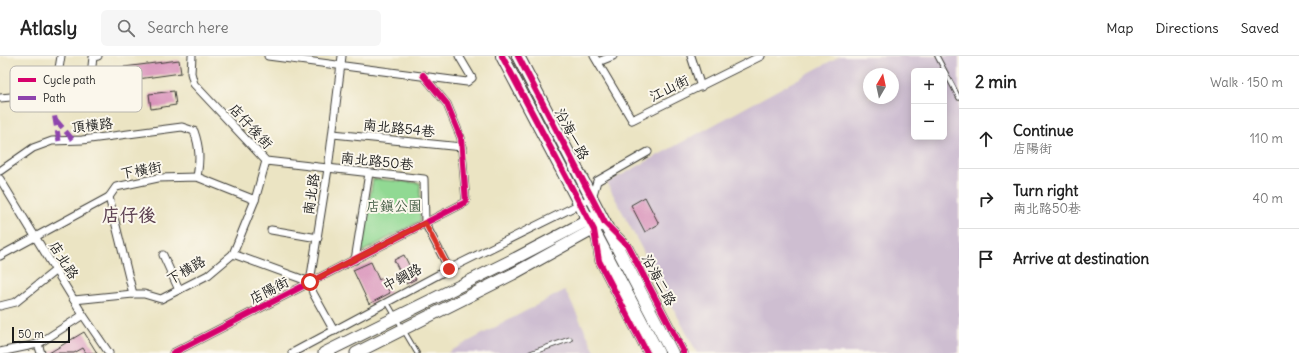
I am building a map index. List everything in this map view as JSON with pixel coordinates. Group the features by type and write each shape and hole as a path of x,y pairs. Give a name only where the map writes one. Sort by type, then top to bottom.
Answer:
{"main road":[{"name":"沿海一路","path":"502,56 591,225"},
{"name":"沿海一路","path":"518,56 603,218"},
{"name":"沿海二路","path":"603,218 672,353"},
{"path":"591,225 658,353"}],"street":[{"path":"59,66 61,56"},
{"path":"93,66 94,57 98,56"},
{"name":"店仔後街","path":"192,56 191,73 194,84 266,161 328,169"},
{"path":"268,56 467,82 472,78 459,56"},
{"name":"南北路","path":"310,282 333,134 342,56"},
{"path":"596,59 613,56"},
{"path":"690,56 701,87"},
{"name":"江山街","path":"596,59 632,120 761,56"},
{"name":"店陽街","path":"173,353 466,202 462,138 447,104 422,75"},
{"path":"0,98 10,97"},
{"name":"頂橫路","path":"0,170 33,148 52,141 82,140 182,127 194,131 199,145 200,159 197,177"},
{"name":"南北路54巷","path":"333,134 462,147"},
{"path":"592,198 597,181 648,152"},
{"name":"下橫路","path":"74,300 133,294 144,294 161,299 208,275 233,254 255,200 266,161"},
{"name":"南北路50巷","path":"328,169 424,179 425,223 449,269"},
{"path":"355,260 369,173"},
{"name":"下橫街","path":"133,294 109,197 116,187 158,178 197,177 255,200"},
{"name":"店北路","path":"0,179 83,315 109,353"},
{"path":"0,256 34,236 109,197"},
{"name":"中鋼路","path":"292,353 449,269 592,198"},
{"path":"356,353 513,274 603,218"},
{"name":"沿海二路","path":"603,218 628,246 684,353"},
{"path":"324,353 516,258 591,225"},
{"path":"591,225 599,261 647,353"},
{"path":"271,230 318,238"},
{"path":"233,254 310,282 313,293 334,330"},
{"path":"163,255 179,290"},
{"path":"0,306 16,302 56,270"},
{"path":"0,352 38,344 83,315"},
{"path":"38,344 42,353"}],"lane":[{"path":"937,56 959,98"},
{"path":"387,302 417,353"},
{"path":"531,353 570,339"}],"shaded area":[{"path":"840,56 959,56 959,353 697,353 607,183"},
{"path":"565,290 596,353 447,353"}],"green space":[{"name":"店鎮公園","path":"373,179 420,183 420,221 360,253"}],"building":[{"path":"179,60 181,73 142,78 142,66 132,66"},
{"path":"174,91 176,105 151,109 149,94"},
{"path":"645,197 659,224 645,232 631,205"},
{"path":"404,255 416,279 406,284 394,260"},
{"path":"371,262 379,280 382,278 390,293 369,304 353,270"},
{"path":"84,332 97,353 86,353 83,348 74,353 49,353"}],"marked path":[{"path":"54,112 59,141"},
{"path":"56,120 73,140"}],"cycle path":[{"path":"502,56 594,230 599,261 647,353"},
{"path":"518,56 605,223 628,246 684,353"},
{"path":"173,353 466,202 461,138 447,104 423,75"}],"district":[{"name":"店仔後","path":"129,215"}],"route":[{"path":"310,282 425,223 449,269"}]}
